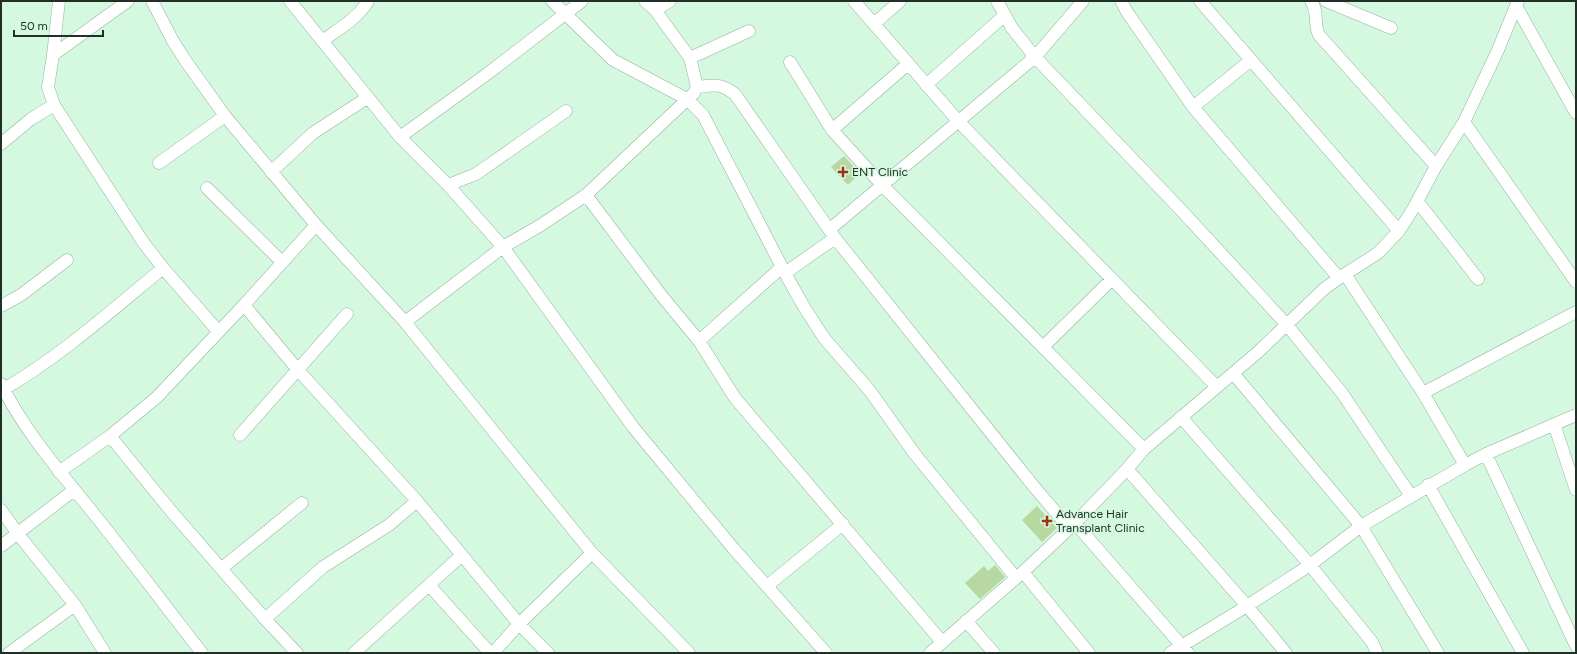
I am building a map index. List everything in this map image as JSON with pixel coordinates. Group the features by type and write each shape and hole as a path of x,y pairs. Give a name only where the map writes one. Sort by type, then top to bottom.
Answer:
{"street":[{"path":"59,1 54,55 48,87 54,105 143,242 163,268 218,331"},
{"path":"54,55 128,1"},
{"path":"152,1 185,60 225,116 271,172 316,225 405,322 592,553 689,653"},
{"path":"290,1 400,137 448,185 503,247 633,427 733,548 826,653"},
{"path":"322,41 354,18 368,1"},
{"path":"552,1 613,60 687,99 703,115 783,270 824,338 870,391 914,453 1019,575 1089,653"},
{"path":"400,137 487,74 582,1"},
{"path":"405,322 503,247 541,225 586,195 694,94 697,87 690,58 655,10 645,1"},
{"path":"655,10 670,1"},
{"path":"854,1 959,122 1217,387"},
{"path":"874,24 900,1"},
{"path":"998,1 1012,28 1035,57 1287,325 1342,393 1411,496"},
{"path":"699,341 783,270 833,234 883,186 1035,57 1084,1"},
{"path":"1121,1 1193,107 1342,276 1423,392 1465,465"},
{"path":"1200,1 1399,231"},
{"path":"1310,1 1315,8 1316,30 1319,35 1436,166"},
{"path":"1326,1 1391,28"},
{"path":"1517,3 1576,113"},
{"path":"930,653 1019,575 1072,525 1126,470 1144,449 1234,373 1287,325 1314,298 1342,276 1378,253 1399,231 1418,202 1436,166 1464,122 1498,50 1517,3"},
{"path":"926,85 1005,15"},
{"path":"690,58 749,31"},
{"path":"1193,107 1251,60"},
{"path":"790,62 832,130 883,186 1144,449"},
{"path":"832,130 908,64"},
{"path":"697,87 716,85 724,86 735,94 833,234 1016,466 1185,649"},
{"path":"271,172 313,133 367,98"},
{"path":"1,144 31,119 54,105"},
{"path":"448,185 476,174 566,111"},
{"path":"159,163 225,116"},
{"path":"1464,122 1576,282"},
{"path":"207,188 282,262"},
{"path":"586,195 661,295 699,341 734,398 843,524 942,642"},
{"path":"1418,202 1478,279"},
{"path":"59,472 110,436 157,396 244,305 316,225"},
{"path":"1,306 21,295 67,260"},
{"path":"163,268 54,356 26,376 2,386 18,414 59,472 202,653"},
{"path":"1043,347 1112,279"},
{"path":"244,305 298,370 417,501 519,624 548,653"},
{"path":"1423,392 1576,312"},
{"path":"240,435 347,314"},
{"path":"1234,373 1361,526 1438,653"},
{"path":"1170,653 1185,649 1310,565 1361,526 1428,485 1486,454 1576,415"},
{"path":"1181,417 1310,565 1372,642 1377,653"},
{"path":"1554,424 1576,490"},
{"path":"110,436 171,511 265,619 297,653"},
{"path":"1486,454 1576,646"},
{"path":"1126,470 1247,606 1286,653"},
{"path":"1428,485 1523,653"},
{"path":"1,546 74,490"},
{"path":"265,619 323,567 389,525 417,501"},
{"path":"222,568 302,503"},
{"path":"1,510 18,534 75,605 105,653"},
{"path":"767,586 843,524"},
{"path":"429,585 491,653 592,553"},
{"path":"354,653 462,555"},
{"path":"9,653 75,605"},
{"path":"966,621 994,653"}],"building":[{"path":"844,156 860,173 848,185 831,167"},
{"path":"1037,506 1057,528 1042,542 1022,520"},
{"path":"995,565 1005,577 980,599 965,583 984,566 988,571"}],"place":[{"name":"ENT Clinic","path":"843,172"},
{"name":"Advance Hair Transplant Clinic","path":"1047,521"}]}
